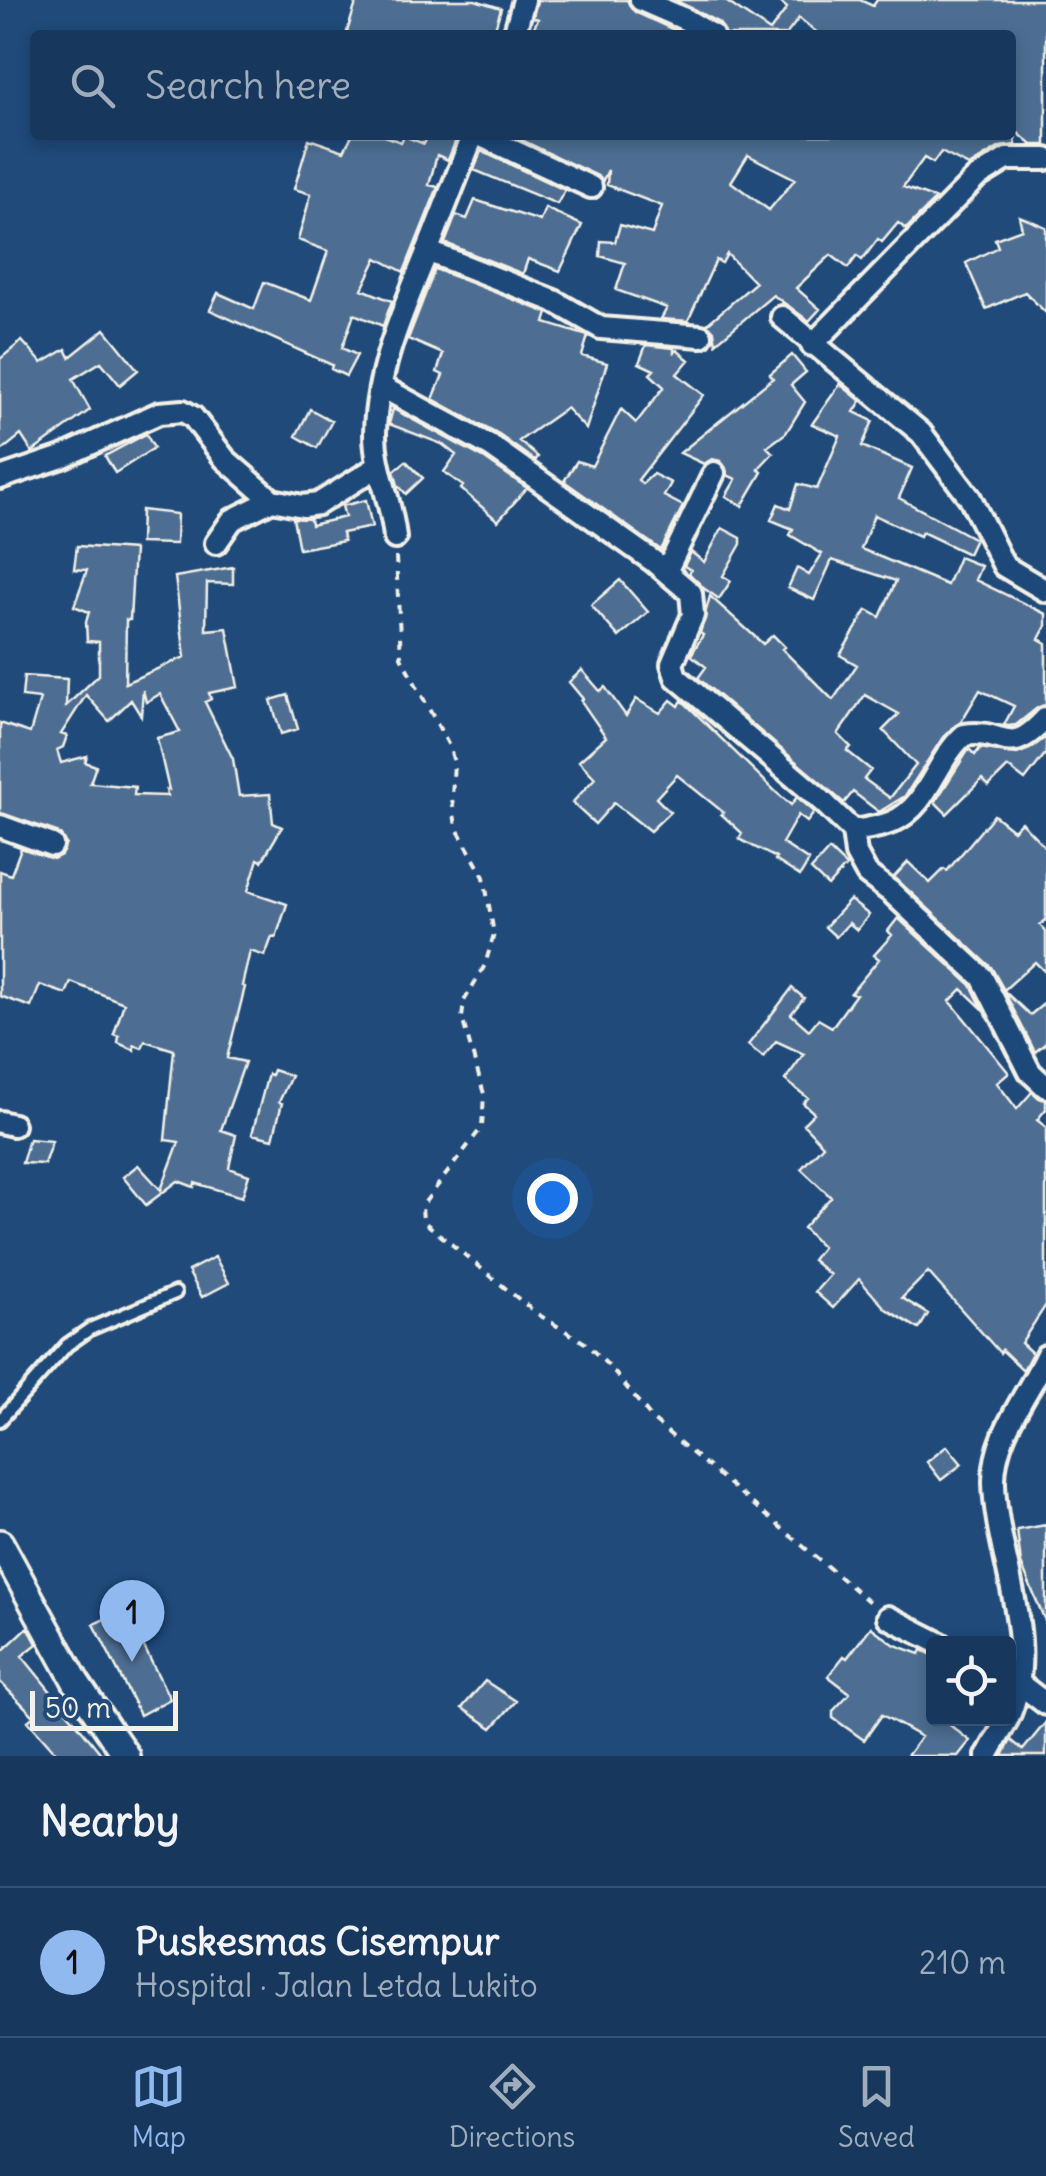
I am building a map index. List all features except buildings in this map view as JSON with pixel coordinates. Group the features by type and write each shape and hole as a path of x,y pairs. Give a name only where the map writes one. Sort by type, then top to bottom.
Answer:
{"street":[{"path":"515,30 524,0"},
{"path":"641,0 704,30"},
{"path":"395,538 390,502 377,467 375,430 382,387 392,339 474,140"},
{"path":"487,140 592,187"},
{"path":"812,345 976,178 1008,159 1046,159"},
{"path":"427,251 554,301 601,328 700,336"},
{"path":"782,317 921,433 970,498 1004,566 1046,592"},
{"path":"382,387 492,446 691,593 694,615 673,657 676,677 819,798 853,832 856,854 867,874 982,977 1030,1072 1046,1087"},
{"path":"0,478 62,457 172,410 193,417 225,459 272,500 303,506 318,504 377,467"},
{"path":"666,572 714,473"},
{"path":"216,542 232,520 272,500"},
{"path":"853,832 904,816 922,798 940,764 964,735 1027,739 1046,718"},
{"path":"0,826 52,845"},
{"path":"1016,1650 1018,1620 994,1480 1004,1434 1046,1356"},
{"path":"0,1542 76,1682 126,1756"},
{"path":"888,1618 926,1637"},
{"path":"1016,1682 1046,1704"},
{"path":"988,1756 1004,1726"}],"lane":[{"path":"0,1420 67,1344 90,1329 175,1293"}],"path":[{"path":"395,538 401,657 450,746 456,827 484,877 494,934 486,965 464,1001 462,1018 484,1094 482,1126 422,1206 423,1221 536,1314 585,1343 653,1420 888,1618"}],"place":[{"name":"Puskesmas Cisempur","path":"132,1662"}]}
